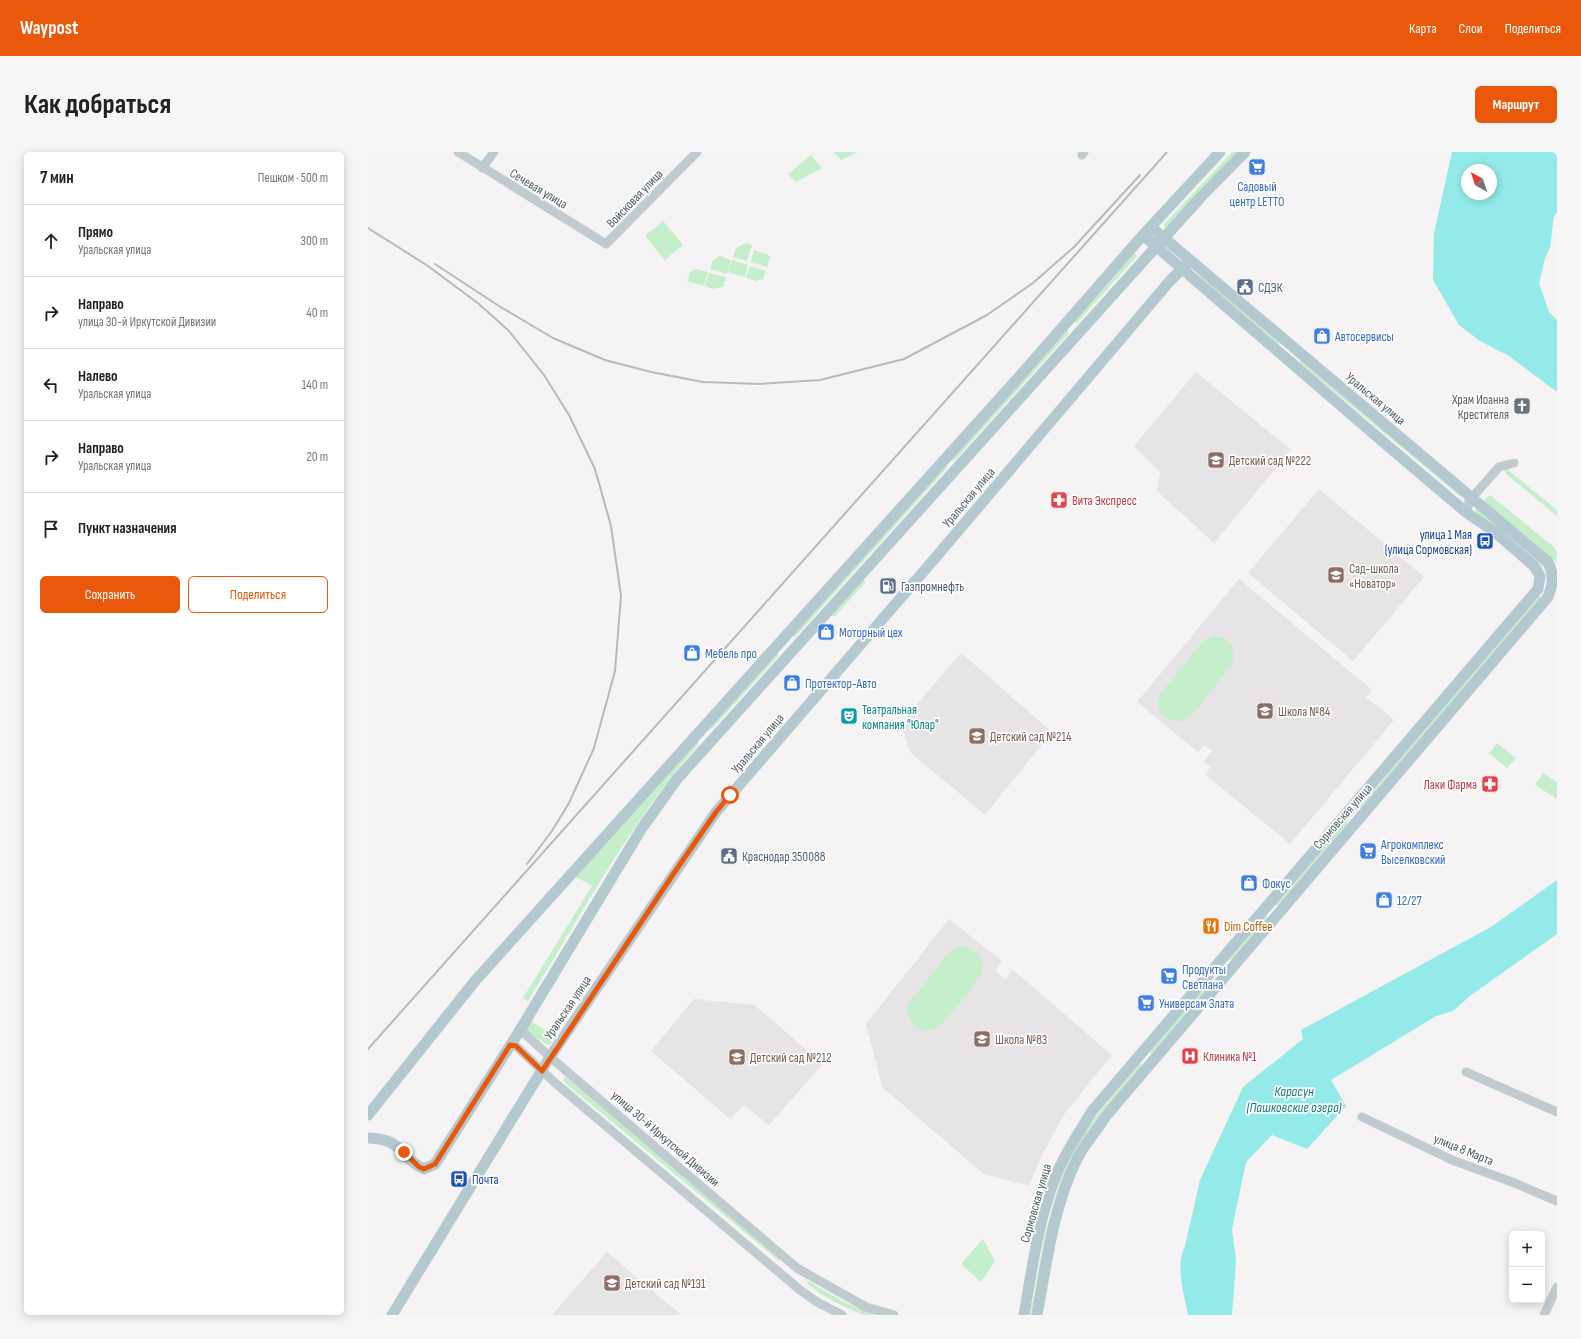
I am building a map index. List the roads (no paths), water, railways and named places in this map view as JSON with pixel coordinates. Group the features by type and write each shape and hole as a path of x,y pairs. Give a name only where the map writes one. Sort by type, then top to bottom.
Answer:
{"main road":[{"path":"368,1115 475,981 1012,384 1147,231 1220,152"},
{"name":"Уральская улица","path":"368,1138 380,1138 390,1142 399,1147 419,1167 424,1169 435,1164 522,1026 642,828 677,779 1157,247 1245,152"},
{"name":"Уральская улица","path":"1147,231 1165,239 1183,268 1455,502 1494,532 1534,566 1540,576 1540,582"},
{"name":"Уральская улица","path":"1147,231 1157,247 1468,494 1548,562 1553,573 1552,587"},
{"name":"Уральская улица","path":"392,1315 550,1058 716,812 1183,268"},
{"name":"Сормовская улица","path":"1024,1315 1038,1239 1055,1178 1066,1153 1092,1112 1538,589 1540,582"},
{"name":"Сормовская улица","path":"1037,1315 1057,1211 1067,1182 1079,1156 1106,1116 1356,820 1548,597 1552,587"},
{"path":"696,735 707,744"},
{"path":"1347,812 1356,820"},
{"path":"1141,1053 1152,1062"}],"street":[{"name":"Сечевая улица","path":"458,152 606,244"},
{"path":"482,168 494,152"},
{"name":"Войсковая улица","path":"606,244 697,152"},
{"path":"1455,502 1461,501 1499,467 1514,463"},
{"path":"1468,494 1468,513"},
{"name":"улица 30-й Иркутской Дивизии","path":"522,1026 524,1033 550,1058 797,1268 866,1307 894,1315"},
{"path":"510,1045 516,1046 542,1071 787,1279 817,1302 842,1315"},
{"path":"1466,1072 1557,1112"},
{"name":"улица 8 Марта","path":"1362,1117 1452,1160 1512,1182 1557,1201"},
{"path":"787,1279 797,1268"},
{"path":"1544,1315 1557,1287"}],"water":[{"path":"1452,152 1557,152 1557,212 1554,216 1550,247 1545,258 1539,283 1549,312 1557,320 1557,392 1509,356 1480,341 1459,325 1433,280 1434,233"},
{"name":"Карасун (Пашковские озера)","path":"1557,880 1557,934 1471,995 1453,1011 1436,1016 1331,1080 1346,1106 1307,1149 1272,1135 1246,1162 1232,1229 1236,1261 1232,1315 1188,1315 1180,1271 1182,1254 1200,1180 1243,1087 1303,1039 1301,1030 1491,927"}],"railway":[{"path":"368,1049 1167,152"},
{"path":"435,264 499,306 553,338 605,360 651,372 703,382 760,384 820,380 904,359 987,315 1033,283 1074,247 1140,175"},
{"path":"368,228 428,266 479,304 509,331 544,375 569,415 595,469 611,526 621,596 615,671 594,748 569,803 552,831 527,864"}],"place":[{"name":"Садовый центр LETTO","path":"1257,167"},
{"name":"СДЭК","path":"1245,287"},
{"name":"Автосервисы","path":"1322,336"},
{"name":"Храм Иоанна Крестителя","path":"1522,406"},
{"name":"Детский сад №222","path":"1216,460"},
{"name":"Вита Экспресс","path":"1059,500"},
{"name":"улица 1 Мая (улица Сормовская)","path":"1485,541"},
{"name":"Сад-школа «Новатор»","path":"1336,575"},
{"name":"Газпромнефть","path":"888,586"},
{"name":"Моторный цех","path":"826,632"},
{"name":"Мебель про","path":"692,653"},
{"name":"Протектор-Авто","path":"792,683"},
{"name":"Школа №84","path":"1265,711"},
{"name":"Театральная компания \"Юлар\"","path":"849,716"},
{"name":"Детский сад №214","path":"977,736"},
{"name":"Лаки Фарма","path":"1490,784"},
{"name":"Агрокомплекс Выселковский","path":"1368,851"},
{"name":"Краснодар 350088","path":"729,856"},
{"name":"Фокус","path":"1249,883"},
{"name":"12/27","path":"1384,900"},
{"name":"Dim Coffee","path":"1211,926"},
{"name":"Продукты Светлана","path":"1169,976"},
{"name":"Универсам Злата","path":"1146,1003"},
{"name":"Школа №83","path":"982,1039"},
{"name":"Клиника №1","path":"1190,1056"},
{"name":"Детский сад №212","path":"737,1057"},
{"name":"Почта","path":"459,1179"},
{"name":"Детский сад №131","path":"612,1283"}]}
